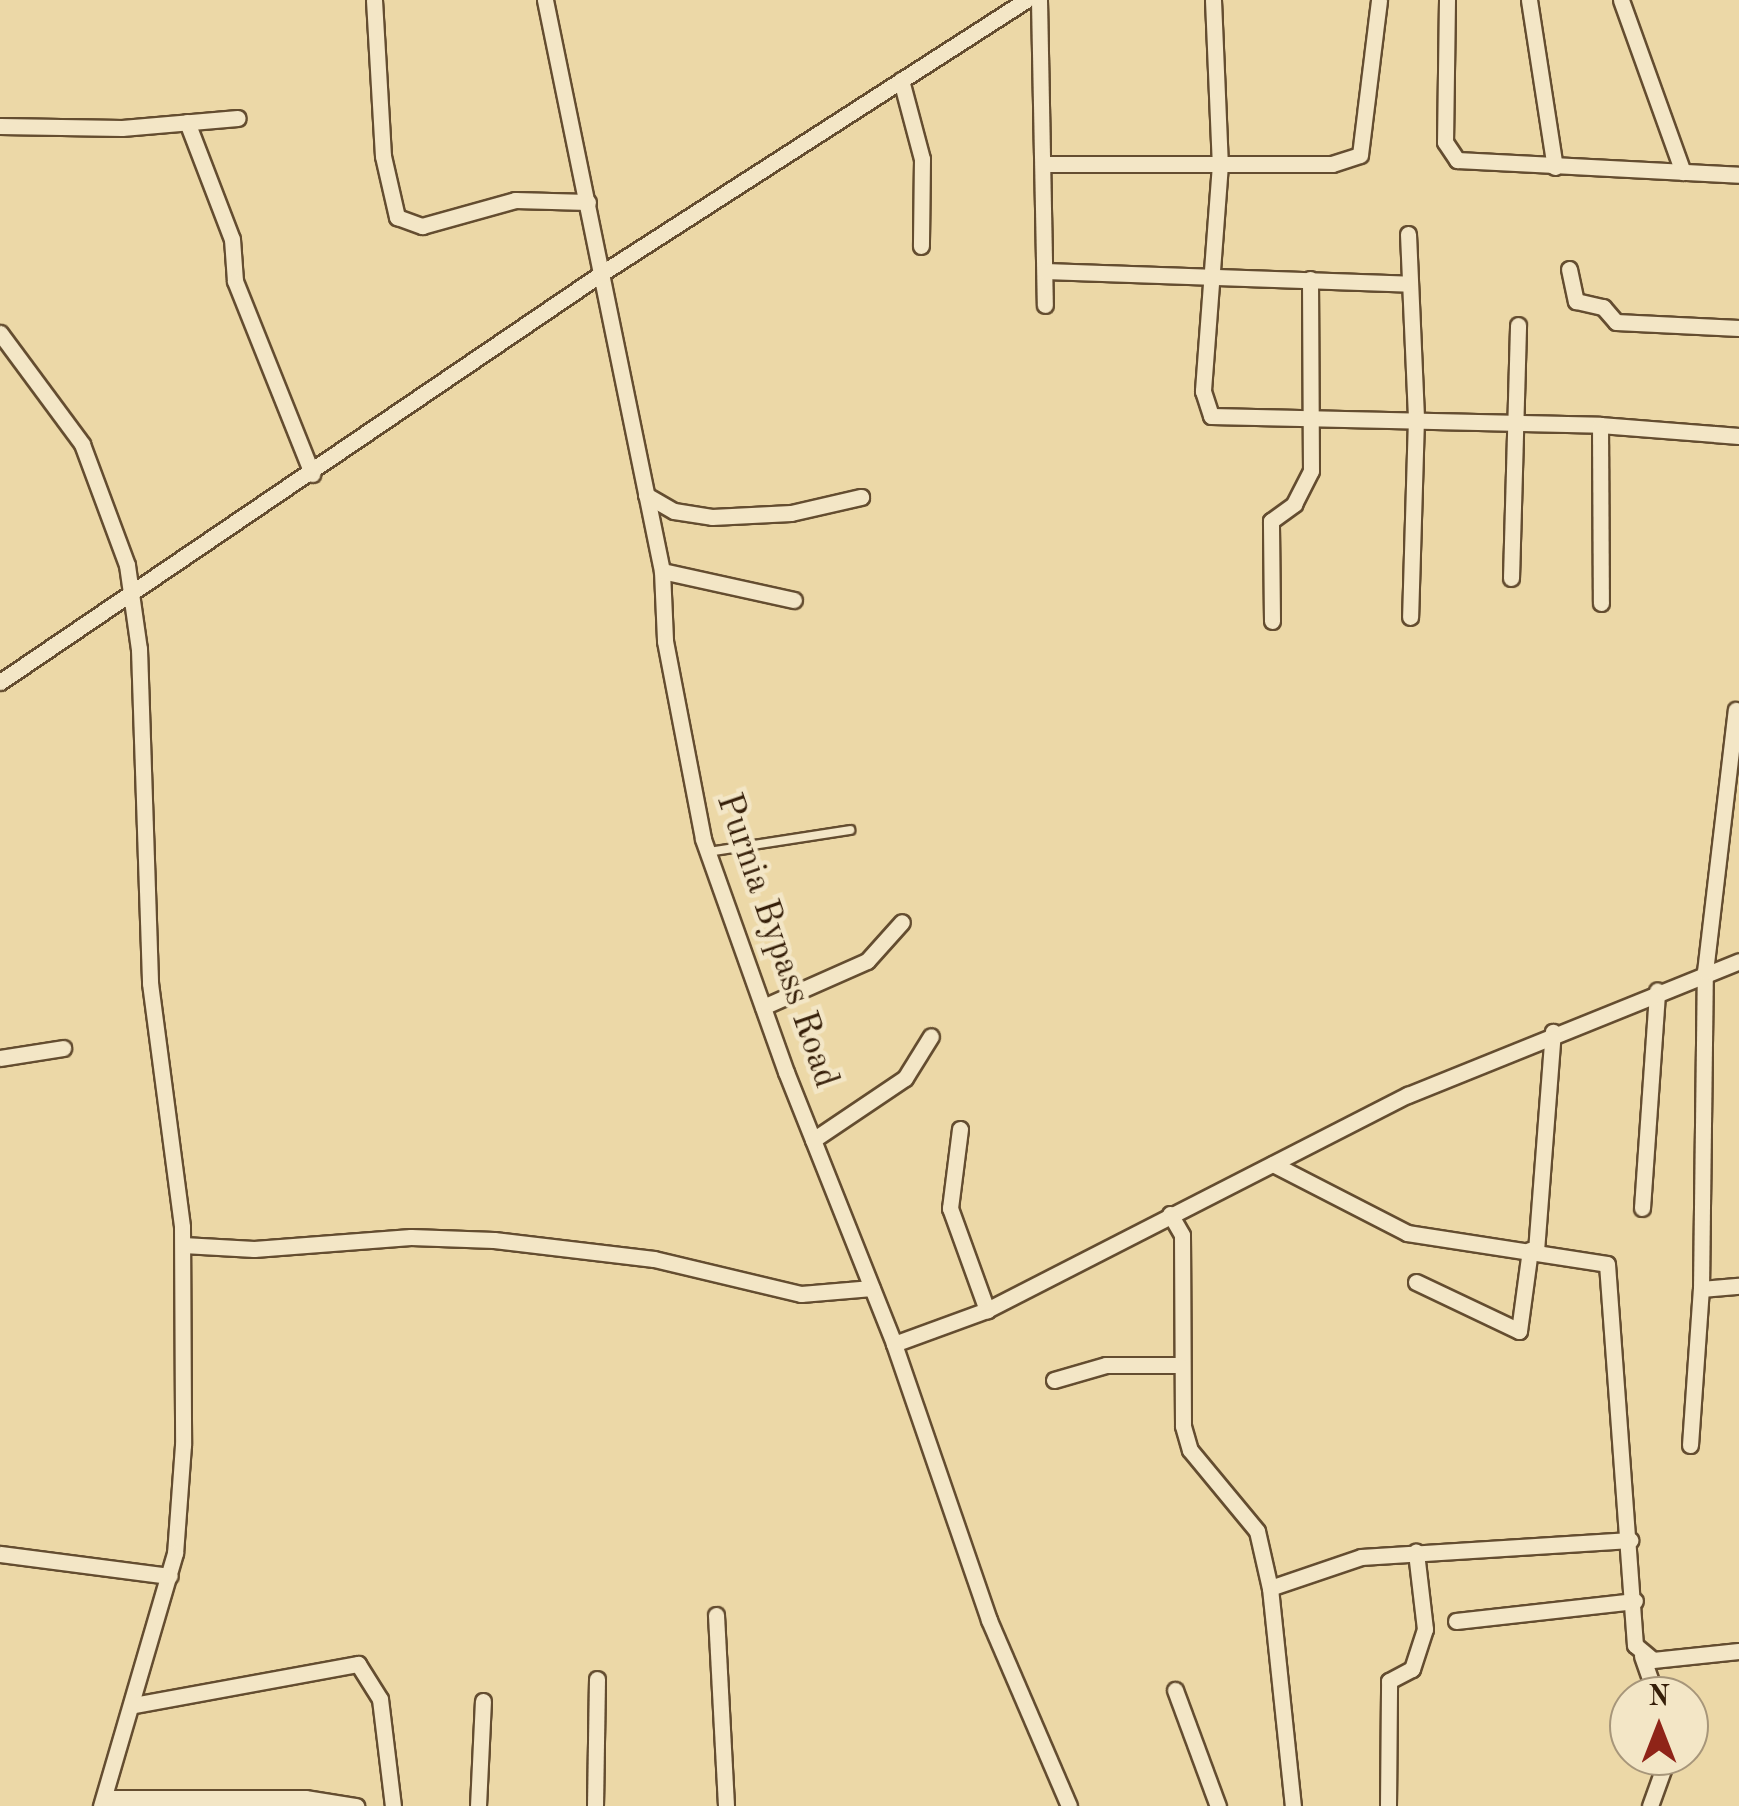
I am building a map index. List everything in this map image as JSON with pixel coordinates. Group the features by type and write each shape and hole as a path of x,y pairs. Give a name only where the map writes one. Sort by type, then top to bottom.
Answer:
{"street":[{"path":"374,0 382,156 397,217 422,226 498,202 588,202"},
{"name":"Purnia Bypass Road","path":"545,0 662,571 665,641 708,852 813,1140 894,1344 989,1620 1069,1806"},
{"path":"0,682 599,276 1026,0"},
{"path":"1038,0 1046,164 1045,305"},
{"path":"1213,0 1220,164 1203,390 1211,416 1416,418 1600,425 1739,436"},
{"path":"1046,164 1332,164 1360,154 1378,0"},
{"path":"1447,0 1448,153 1487,164 1739,175"},
{"path":"1530,0 1555,167"},
{"path":"1621,0 1683,172"},
{"path":"901,80 922,159 920,246"},
{"path":"0,126 238,118"},
{"path":"187,122 232,239 235,281 312,474"},
{"path":"1408,234 1416,418 1410,617"},
{"path":"1569,270 1576,301 1603,307 1616,322 1739,328"},
{"path":"1045,271 1410,284"},
{"path":"1272,621 1271,520 1308,484 1310,279"},
{"path":"1511,578 1518,325"},
{"path":"0,333 82,444 109,508 132,593 144,739 150,984 183,1245 181,1508 170,1576 102,1802 305,1798 356,1806"},
{"path":"1600,425 1602,604"},
{"path":"646,495 674,511 712,517 790,512 862,497"},
{"path":"662,571 794,600"},
{"path":"1690,1445 1701,1289 1705,972 1736,710"},
{"path":"763,1007 867,961 902,922"},
{"path":"894,1344 988,1310 1170,1214 1553,1032 1739,961"},
{"path":"1642,1208 1657,991"},
{"path":"1416,1282 1519,1331 1533,1251 1553,1032"},
{"path":"813,1140 905,1078 930,1036"},
{"path":"0,1058 64,1048"},
{"path":"960,1129 950,1208 988,1310"},
{"path":"1272,1164 1407,1232 1597,1260 1612,1273 1634,1601 1649,1676"},
{"path":"1170,1214 1182,1234 1178,1365 1190,1450 1247,1512 1270,1588 1293,1806"},
{"path":"183,1245 254,1249 411,1237 494,1240 654,1259 802,1294 872,1288"},
{"path":"1701,1289 1739,1286"},
{"path":"1054,1380 1106,1365 1178,1365"},
{"path":"1270,1588 1334,1563 1416,1552 1630,1540"},
{"path":"1388,1806 1389,1681 1412,1669 1425,1629 1416,1552"},
{"path":"0,1554 170,1576"},
{"path":"1456,1621 1634,1601"},
{"path":"716,1615 726,1806"},
{"path":"1642,1656 1666,1661 1738,1651 1739,1670"},
{"path":"134,1705 358,1664 380,1699 393,1806"},
{"path":"595,1806 598,1678"},
{"path":"1175,1690 1218,1806"},
{"path":"478,1806 483,1701"},
{"path":"1650,1806 1661,1776"}],"lane":[{"path":"708,852 850,830"}]}
